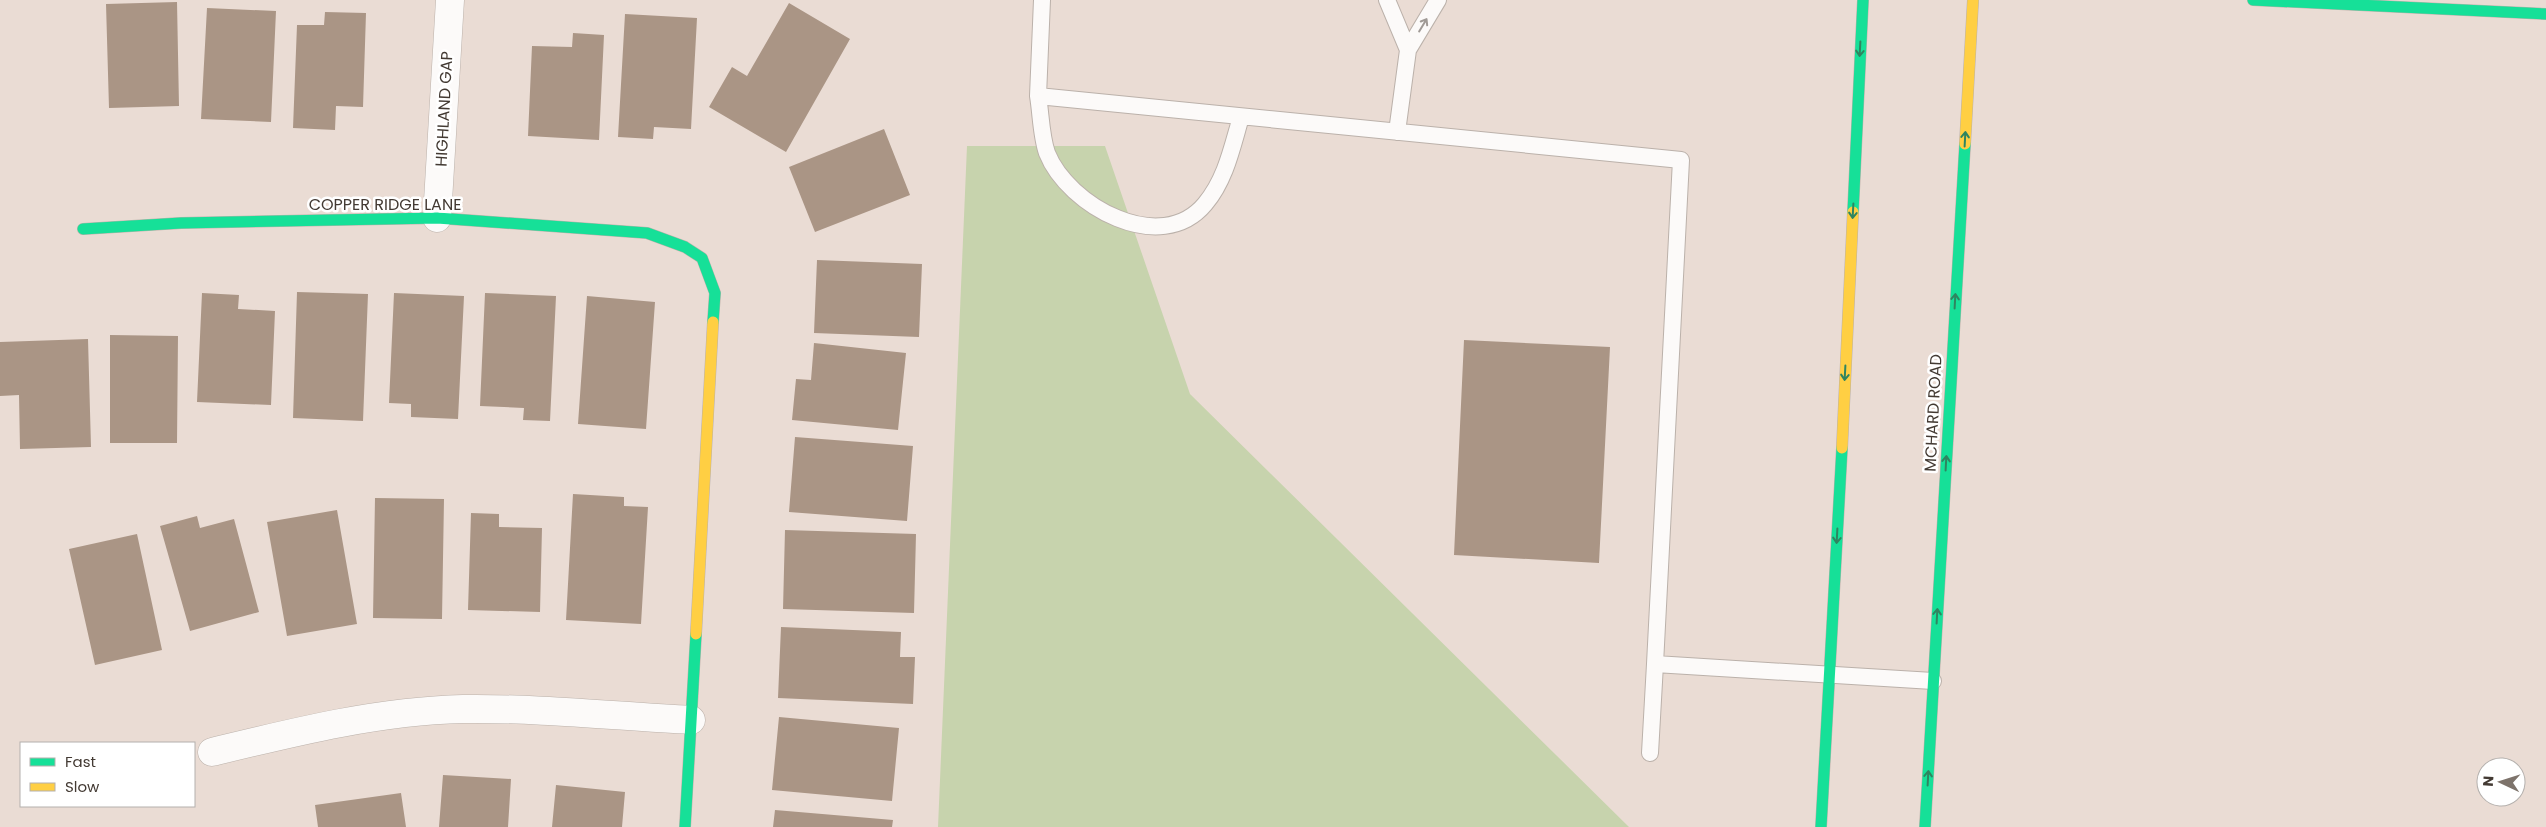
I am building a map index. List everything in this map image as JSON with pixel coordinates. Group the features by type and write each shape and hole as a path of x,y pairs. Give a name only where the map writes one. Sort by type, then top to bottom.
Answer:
{"main road":[{"path":"1821,827 1831,676 1862,0"},
{"name":"MCHARD ROAD","path":"1925,827 1973,0"},
{"path":"2253,0 2546,14"},
{"name":"COPPER RIDGE LANE","path":"83,229 181,223 437,218 648,233 685,247 702,258 715,293 685,827"}],"street":[{"name":"HIGHLAND GAP","path":"437,218 450,0"},
{"path":"212,752 306,729 386,716 462,709 691,720"}],"lane":[{"path":"1042,0 1038,96 1047,152 1061,175 1090,203 1117,220 1146,227 1183,221 1204,205 1221,182 1241,116"},
{"path":"1387,0 1408,50"},
{"path":"1397,132 1408,50 1438,0"},
{"path":"1038,96 1681,160 1650,753"},
{"path":"1655,664 1934,681"}],"green space":[{"path":"967,146 1105,146 1190,394 1629,827 938,827"}],"building":[{"path":"177,2 179,106 109,108 106,4"},
{"path":"789,3 850,39 786,152 709,107 732,67 747,76"},
{"path":"207,8 276,11 271,122 201,119"},
{"path":"325,12 366,13 363,107 336,106 335,130 293,128 297,25 324,25"},
{"path":"625,14 697,18 691,129 654,127 653,139 618,137"},
{"path":"573,33 604,35 599,140 528,136 532,46 572,47"},
{"path":"884,129 910,195 815,232 789,167"},
{"path":"817,260 922,264 919,337 814,333"},
{"path":"297,292 368,294 363,421 293,418"},
{"path":"202,293 239,295 238,309 275,311 271,405 197,402"},
{"path":"394,293 464,296 458,419 411,417 411,404 389,403"},
{"path":"485,293 556,296 550,421 523,420 524,408 480,406"},
{"path":"587,296 655,302 646,429 578,424"},
{"path":"110,335 178,336 177,443 110,443"},
{"path":"88,339 91,447 20,449 19,395 0,396 0,342"},
{"path":"1464,340 1610,347 1599,563 1454,555"},
{"path":"814,343 906,353 898,430 792,420 796,379 811,380"},
{"path":"795,437 913,446 907,521 789,512"},
{"path":"573,494 624,497 624,506 648,507 641,624 566,620"},
{"path":"375,498 444,499 442,619 373,618"},
{"path":"337,510 357,624 287,636 267,522"},
{"path":"471,513 499,514 499,527 542,528 540,612 468,610"},
{"path":"197,516 200,528 234,519 259,612 190,631 160,526"},
{"path":"785,530 916,534 914,613 783,609"},
{"path":"137,534 162,650 95,665 69,549"},
{"path":"781,627 901,632 900,657 915,657 913,704 778,698"},
{"path":"779,717 899,728 892,801 772,790"},
{"path":"443,775 511,779 508,827 439,827"},
{"path":"556,785 625,792 622,827 552,827"},
{"path":"401,793 406,827 318,827 315,805"},
{"path":"775,810 893,820 892,827 773,827"}],"traffic: fast":[{"path":"1853,212 1863,0"},
{"path":"2253,0 2546,14"},
{"path":"1925,827 1965,144"},
{"path":"83,229 181,223 437,218 647,233 685,247 702,258 715,293 713,322"},
{"path":"1821,827 1842,448"},
{"path":"685,827 696,634"}],"traffic: slow":[{"path":"1965,144 1973,0"},
{"path":"1842,448 1853,212"},
{"path":"696,634 713,322"}]}
